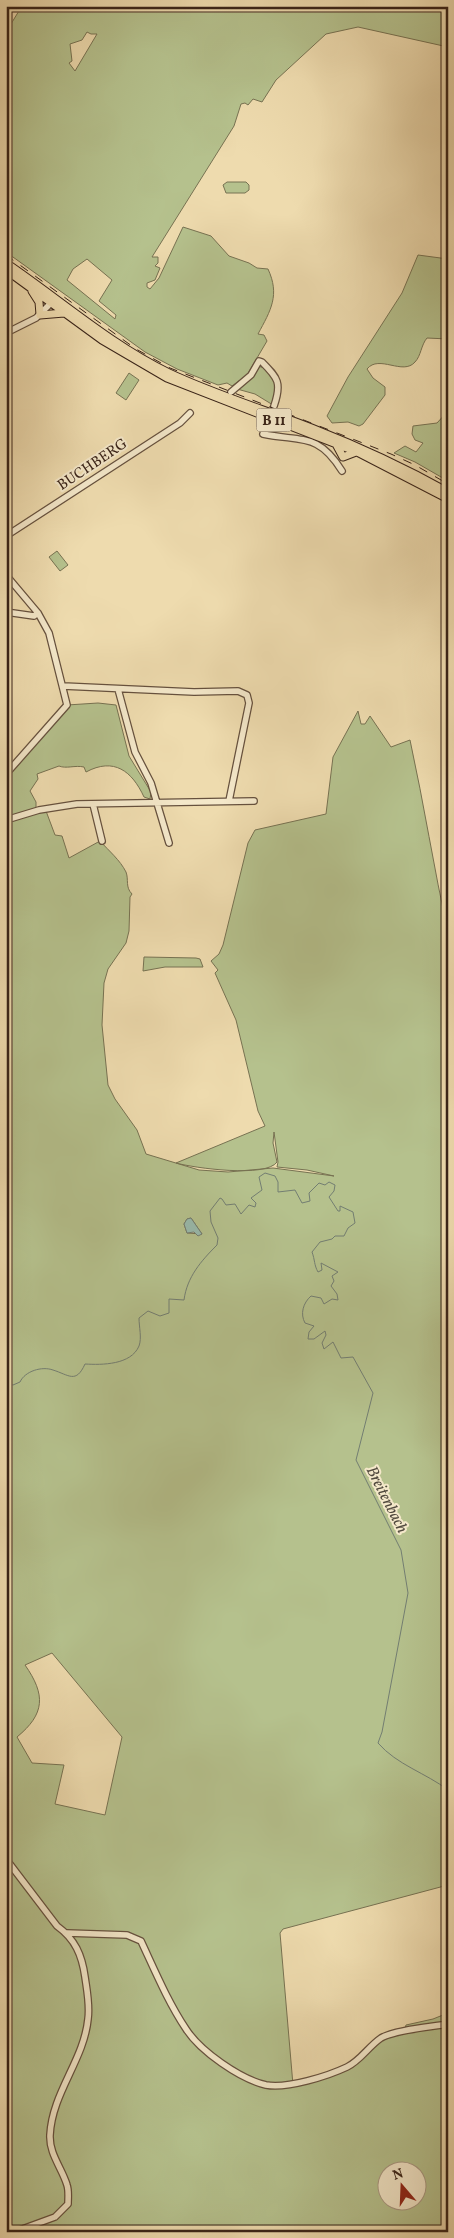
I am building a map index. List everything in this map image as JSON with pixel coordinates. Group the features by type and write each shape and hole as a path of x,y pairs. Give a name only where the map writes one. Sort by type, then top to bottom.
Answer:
{"main road":[{"name":"B 11","path":"6,262 53,300 64,313 125,355 167,378 336,443 448,498"},
{"name":"B 11","path":"6,270 129,350 169,373 389,460 448,492"},
{"path":"31,288 39,302 40,315 64,313"},
{"path":"220,394 232,392 235,400"},
{"path":"336,443 343,456 357,452"}],"street":[{"path":"6,333 21,327 40,315 53,300"},
{"path":"232,392 251,375 258,361 262,362 277,380 278,394 274,406"},
{"name":"BUCHBERG","path":"6,536 180,423 190,413"},
{"path":"268,422 263,434 318,443 342,470"},
{"path":"337,463 343,456"},
{"path":"6,575 38,613 53,643 67,705 6,774"},
{"path":"6,612 34,616 38,613"},
{"path":"63,686 194,692 238,691 247,695 250,703 230,801"},
{"path":"118,689 135,752 151,783 169,843"},
{"path":"6,820 39,810 93,804 254,801"},
{"path":"93,804 102,841"},
{"path":"6,1859 57,1926 67,1933 79,1950 89,2005 88,2020 80,2050 60,2092 50,2135 53,2154 68,2186 68,2204 55,2217 14,2232"},
{"path":"67,1933 127,1935 141,1941 172,2007 187,2031 215,2058 242,2075 265,2084 282,2086 340,2070 352,2064 385,2036 448,2024"}],"green space":[{"path":"22,6 448,6 448,47 358,27 326,34 276,80 262,102 253,99 248,105 245,103 241,104 234,126 152,257 158,257 158,263 155,266 160,268 155,280 147,283 147,287 150,289 159,278 183,227 211,236 229,256 257,268 268,269 272,278 274,295 270,310 258,334 264,335 267,341 247,375 232,386 227,383 218,385 177,369 145,352 6,252 6,32","holes":["87,32 97,34 75,71 69,63 72,61 70,44 82,40","87,259 112,280 99,301 116,315 115,319 67,280 73,269"]},
{"path":"227,182 246,182 249,185 249,190 245,193 226,193 223,185"},
{"path":"418,255 448,259 448,339 427,338 417,360 410,366 372,365 367,369 373,378 385,387 385,395 363,424 359,426 348,422 332,423 327,416 348,377 402,293"},
{"path":"258,366 267,369 277,384 273,405 255,394 237,389"},
{"path":"129,373 139,380 126,400 116,393"},
{"path":"448,411 448,481 415,462 394,453 405,446 416,452 423,443 415,440 412,434 413,426 437,423"},
{"path":"57,551 68,565 60,571 49,557"},
{"path":"98,703 116,705 129,756 151,792 150,799 144,797 128,774 113,766 96,768 86,772 84,767 59,766 37,774 38,779 30,791 36,802 36,810 46,811 55,835 62,836 69,858 100,841 118,860 127,875 128,886 132,894 130,897 129,931 126,943 108,969 104,983 102,1025 108,1085 115,1099 137,1130 146,1154 199,1170 243,1171 213,1169 176,1163 265,1126 258,1111 236,1020 215,973 218,970 211,961 219,954 223,945 248,843 255,830 326,814 333,757 358,711 361,724 365,724 370,716 391,747 410,740 448,933 448,1885 283,1929 280,1933 293,2085 340,2072 375,2044 405,2028 406,2025 433,2019 448,2013 448,2232 6,2232 6,774 67,705","holes":["274,1132 278,1162 277,1167 307,1170 334,1176 273,1168 261,1169 270,1167 277,1162 273,1143","191,1218 202,1234 187,1233 184,1224 187,1219","52,1653 122,1737 105,1815 55,1804 64,1765 32,1763 17,1737 33,1720 39,1704 37,1686 25,1665"]},
{"path":"144,957 196,958 200,959 203,967 165,967 143,971"}],"shaded area":[{"path":"191,1218 202,1234 198,1236 194,1232 187,1233 184,1224 187,1219"}],"waterway":[{"name":"Breitenbach","path":"6,1384 13,1385 20,1382 22,1378 34,1370 49,1369 68,1376 75,1376 82,1370 85,1364 115,1362 130,1357 139,1346 139,1318 148,1311 160,1316 169,1313 169,1299 184,1300 188,1284 196,1270 217,1245 218,1238 211,1222 210,1211 220,1198 226,1205 235,1204 241,1214 249,1205 255,1207 256,1203 251,1198 262,1190 259,1177 265,1173 275,1176 278,1182 278,1192 295,1190 302,1203 310,1201 309,1193 319,1183 325,1185 329,1182 335,1185 334,1191 329,1197 338,1211 340,1211 340,1206 353,1212 355,1223 348,1228 344,1236 335,1236 332,1239 320,1242 312,1252 318,1272 322,1270 321,1263 338,1272 332,1276 334,1281 331,1286 337,1294 338,1300 332,1299 324,1304 321,1298 311,1296 304,1305 303,1316 305,1323 314,1326 309,1332 308,1339 314,1339 325,1331 326,1335 322,1343 324,1349 333,1342 341,1358 353,1357 373,1393 356,1460 401,1550 408,1593 382,1732 378,1743 394,1757 448,1790"}],"railway":[{"path":"6,255 136,349 170,368 391,454 448,484"}]}
